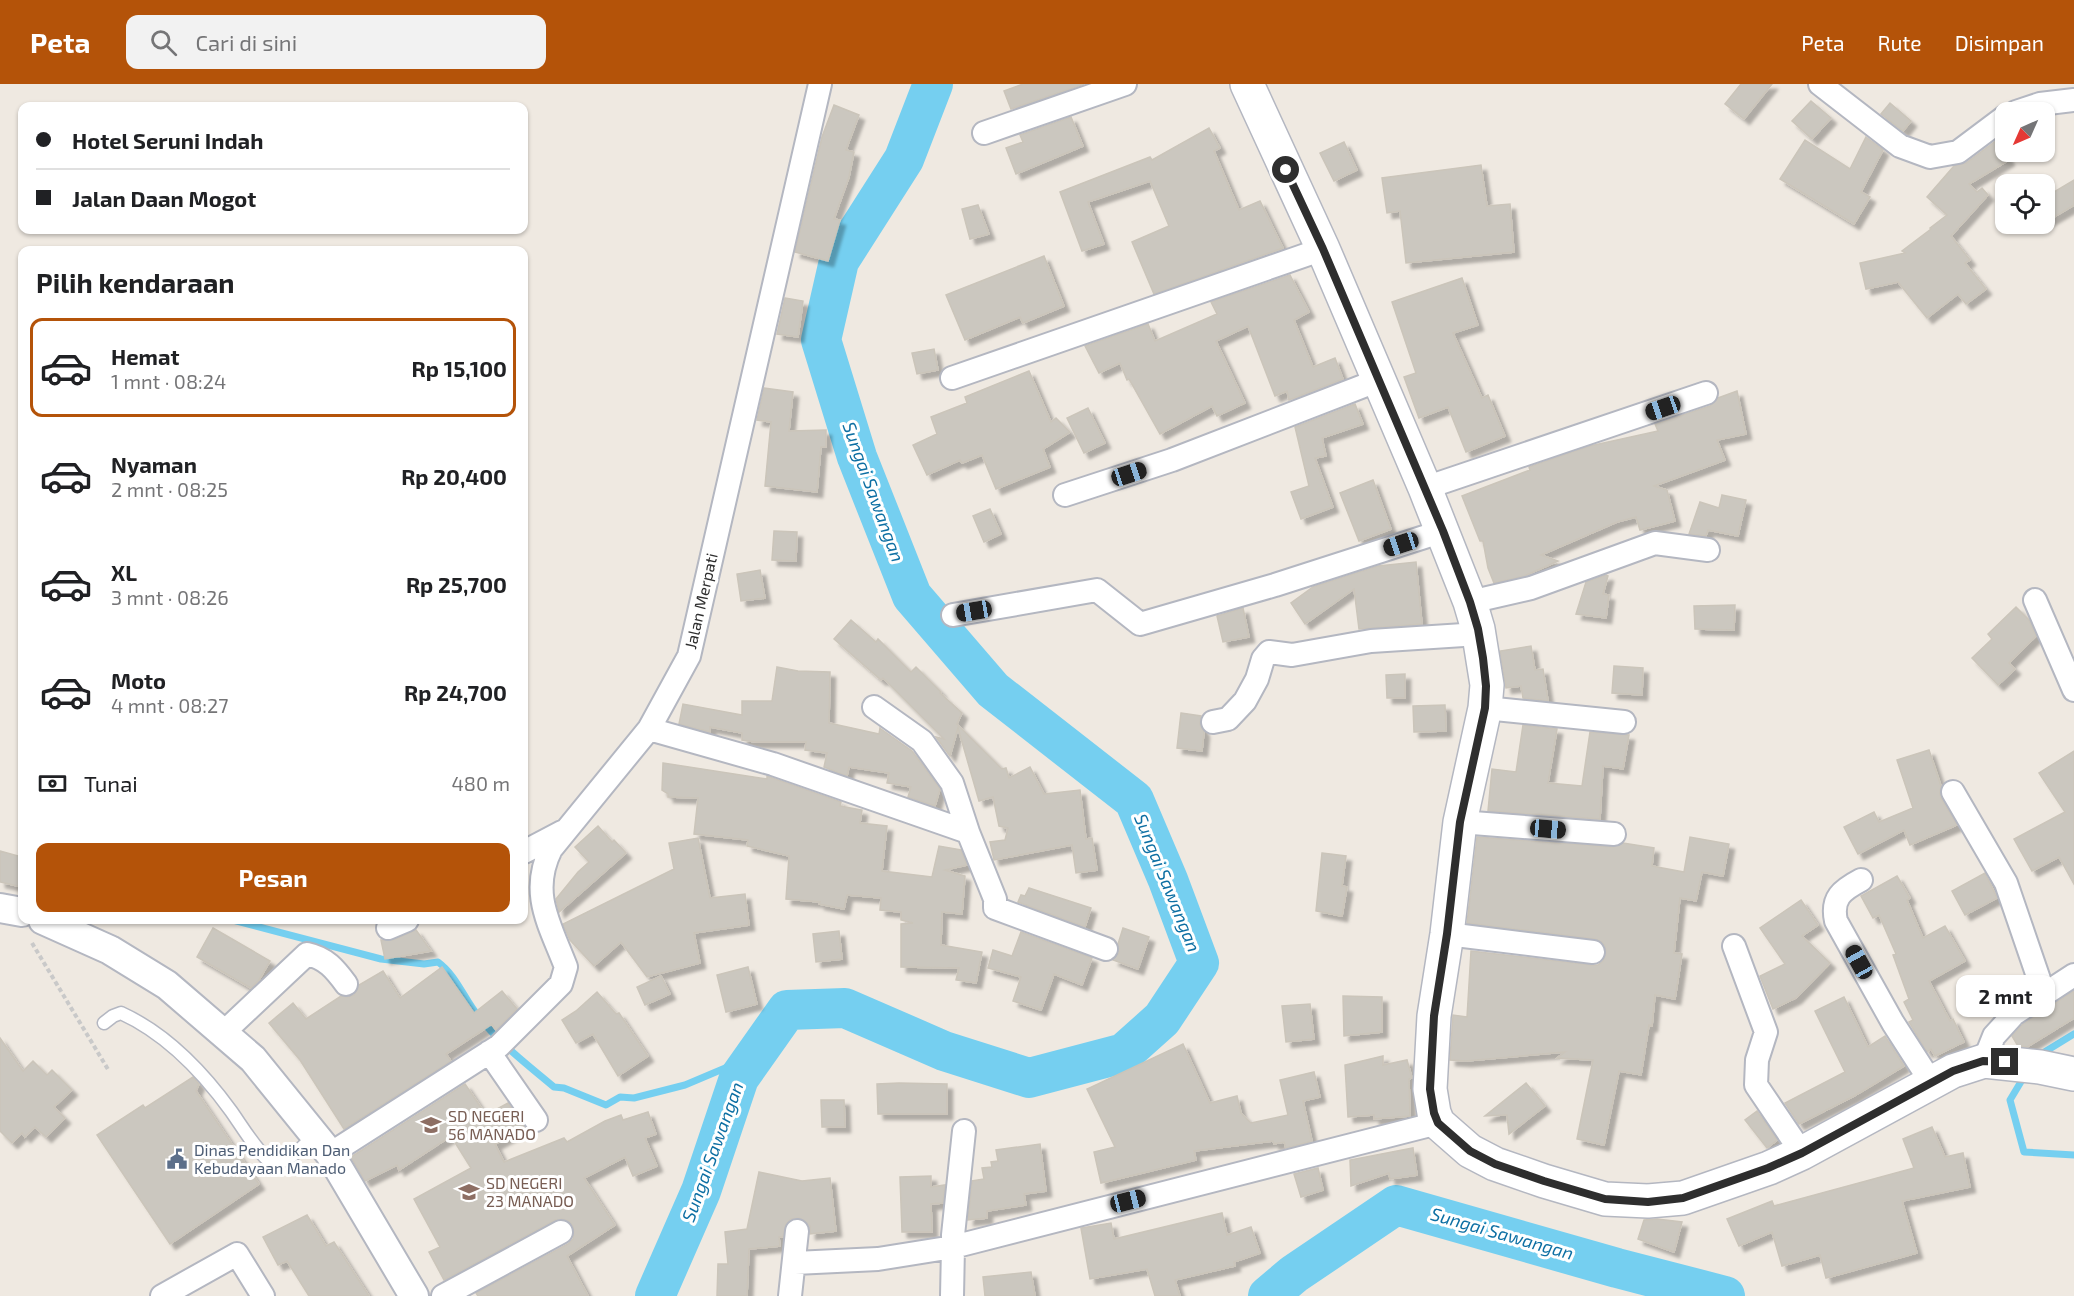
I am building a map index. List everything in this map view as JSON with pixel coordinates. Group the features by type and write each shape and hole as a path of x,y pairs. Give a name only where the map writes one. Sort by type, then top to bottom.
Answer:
{"main road":[{"path":"1246,84 1323,249 1425,488 1470,602 1479,634 1486,686 1485,708 1460,822 1447,934 1434,1016 1430,1089 1438,1123 1470,1151 1495,1164 1605,1199 1648,1202 1683,1198 1768,1168 1802,1153 1953,1071 1994,1061 2074,1074"}],"street":[{"name":"Jalan Merpati","path":"323,1145 494,1049 561,984 566,967 544,913 540,883 545,862 551,849 649,729 689,656 820,84"},
{"path":"984,133 1125,84"},
{"path":"1820,84 1900,146 1930,157 1958,152 1995,123"},
{"path":"2055,102 2074,100"},
{"path":"952,378 1323,249"},
{"path":"1065,495 1172,460 1378,380"},
{"path":"1425,488 1706,393"},
{"path":"953,615 1097,590 1140,624 1275,585 1443,531"},
{"path":"1470,602 1531,588 1655,543 1708,550"},
{"path":"2035,600 2074,690"},
{"path":"1213,722 1228,719 1245,701 1253,688 1263,659 1269,652 1292,655 1371,641 1479,634"},
{"path":"874,707 922,741 952,783 968,832 995,899 995,908 1106,950"},
{"path":"1485,708 1624,722"},
{"path":"649,729 773,764 968,832"},
{"path":"1953,792 2006,883 2044,994"},
{"path":"1460,822 1614,834"},
{"path":"528,850 568,828"},
{"path":"1861,880 1847,887 1840,895 1834,909 1836,921 1893,1023 1931,1082"},
{"path":"0,908 18,916"},
{"path":"37,924 110,950 167,985 254,1059 323,1145 414,1296"},
{"path":"1447,934 1593,952"},
{"path":"1734,946 1766,1032 1757,1060 1756,1085 1802,1153"},
{"path":"223,1033 307,954 319,956 334,967 346,984"},
{"path":"1994,1061 1994,1036 2014,1014 2074,975"},
{"path":"494,1049 536,1120"},
{"path":"795,1263 878,1259 953,1247 1438,1123"},
{"path":"952,1296 952,1235 964,1131"},
{"path":"790,1296 797,1231"},
{"path":"442,1296 561,1232"},
{"path":"162,1296 237,1254 264,1296"}],"lane":[{"path":"104,1023 121,1013 153,1032 184,1056 208,1080 271,1163 279,1163 323,1145"}],"path":[{"path":"32,924 110,1071"}],"building":[{"path":"1023,84 1084,84 1011,109 1004,91"},
{"path":"1741,84 1772,84 1744,119 1725,104"},
{"path":"1811,101 1831,118 1812,139 1792,121"},
{"path":"1890,103 1911,121 1903,131 1881,114"},
{"path":"834,105 859,115 846,150 854,152 849,177 834,219 840,220 828,261 795,252 822,137"},
{"path":"1071,117 1083,146 1016,174 1006,148 1023,142 1020,135"},
{"path":"1209,128 1220,148 1214,151 1239,210 1260,201 1283,248 1154,294 1132,242 1169,226 1150,181 1088,202 1104,244 1082,251 1060,192 1150,157 1152,160"},
{"path":"1866,137 1883,150 1861,192 1870,197 1854,224 1780,179 1805,140 1850,169"},
{"path":"1995,141 1995,162 2006,162 1969,184 1977,192 1982,188 1988,195 1951,236 1970,260 1965,263 1986,289 1966,304 1958,294 1927,318 1898,282 1866,289 1860,263 1905,253 1902,251 1947,215 1927,197 1954,166 1966,163"},
{"path":"1344,142 1357,170 1334,181 1320,153"},
{"path":"1481,165 1487,206 1510,204 1514,252 1406,263 1400,211 1387,213 1382,178"},
{"path":"2074,180 2074,205 2055,216 2055,191"},
{"path":"978,205 989,234 970,239 962,209"},
{"path":"1044,256 1064,306 1023,323 1020,317 965,340 946,295"},
{"path":"1290,275 1309,312 1294,320 1313,367 1335,358 1343,379 1289,400 1287,391 1275,396 1248,326 1216,341 1245,403 1217,416 1212,406 1160,434 1129,379 1127,380 1120,363 1099,373 1085,346 1148,324 1155,341 1217,314 1211,302"},
{"path":"1462,278 1478,325 1453,333 1482,398 1488,395 1505,436 1466,452 1448,407 1419,418 1404,377 1416,373 1392,302"},
{"path":"785,298 803,301 798,337 777,334"},
{"path":"934,349 938,370 917,374 912,353"},
{"path":"1029,371 1051,422 1056,418 1070,432 1043,449 1050,467 996,489 982,455 962,463 960,460 927,475 913,445 937,434 931,417 967,403 965,397"},
{"path":"764,388 793,392 789,431 826,430 826,447 821,447 817,492 765,486 771,422 757,420"},
{"path":"1737,391 1746,434 1717,440 1725,460 1654,486 1667,490 1675,521 1640,530 1636,517 1617,522 1541,555 1558,561 1524,576 1494,583 1488,568 1483,541 1480,541 1462,496 1530,470 1529,467 1590,446 1658,431 1655,424 1710,406 1718,398"},
{"path":"1355,404 1363,424 1322,438 1326,456 1315,458 1333,507 1301,519 1291,492 1309,486 1295,427"},
{"path":"1088,408 1105,443 1084,453 1067,418"},
{"path":"1373,480 1391,529 1359,541 1340,493"},
{"path":"1722,495 1746,500 1738,536 1708,530 1706,536 1689,534 1700,502 1719,508"},
{"path":"990,509 1001,534 984,542 973,516"},
{"path":"774,531 797,532 796,561 772,560"},
{"path":"1416,562 1422,624 1359,629 1354,589 1305,624 1291,603 1313,587 1378,566"},
{"path":"760,570 765,598 741,601 737,574"},
{"path":"1608,576 1603,594 1609,595 1606,618 1576,614 1586,582"},
{"path":"1735,605 1734,630 1695,629 1694,606"},
{"path":"2016,607 2029,620 2036,636 2009,663 2015,669 1998,685 1972,658 1992,639 1988,634"},
{"path":"1243,608 1249,637 1223,642 1217,616"},
{"path":"851,620 876,642 878,639 911,672 916,667 962,713 957,724 1002,769 1006,768 1009,778 1030,767 1044,794 1080,790 1086,839 1092,838 1097,870 1076,873 1072,845 994,860 990,842 1005,840 1008,828 999,826 993,797 979,801 958,728 950,756 936,737 944,739 883,678 881,680 834,639"},
{"path":"1531,646 1535,670 1543,669 1548,701 1523,698 1521,686 1506,688 1500,651"},
{"path":"1614,666 1643,668 1642,695 1612,693"},
{"path":"777,667 798,671 830,672 829,723 879,734 880,728 912,751 940,789 935,806 908,797 911,787 887,783 889,773 849,767 847,776 824,767 827,753 805,750 806,742 756,742 742,740 742,733 710,727 710,732 679,724 683,704 742,715 742,701 772,701"},
{"path":"1405,674 1405,698 1387,698 1386,675"},
{"path":"1445,705 1446,731 1414,732 1413,706"},
{"path":"1181,713 1201,716 1200,724 1204,732 1202,751 1177,748"},
{"path":"1523,725 1557,729 1548,783 1582,786 1590,732 1629,735 1623,769 1603,766 1600,819 1488,811 1492,769 1516,772"},
{"path":"1929,750 1941,786 1941,798 1957,825 1910,845 1904,830 1858,854 1844,827 1874,812 1879,822 1913,808 1897,760"},
{"path":"2074,751 2074,884 2059,857 2032,871 2014,839 2065,812 2039,773"},
{"path":"663,763 767,779 767,776 841,802 840,806 862,810 860,823 887,826 882,871 932,877 939,846 961,850 967,865 945,870 965,876 962,914 942,912 941,945 982,952 976,983 956,980 959,968 901,967 901,924 913,923 901,920 901,912 880,910 881,898 847,895 844,909 819,904 820,902 786,899 789,856 747,846 748,840 694,834 698,798 668,797 668,794 662,790"},
{"path":"598,826 626,853 559,912 556,899 589,862 575,847"},
{"path":"1477,837 1613,847 1623,843 1654,848 1652,866 1684,872 1690,837 1729,844 1723,876 1702,872 1696,901 1680,898 1674,953 1682,954 1675,999 1655,995 1652,1026 1649,1025 1641,1075 1619,1071 1604,1145 1577,1139 1593,1060 1557,1058 1565,1052 1466,1061 1450,1060 1453,1015 1467,1017 1471,951 1591,965 1598,965 1603,961 1606,953 1602,942 1595,939 1467,923"},
{"path":"698,838 710,898 745,894 749,925 694,933 700,963 647,977 621,942 594,966 570,940 563,924 674,869 669,843"},
{"path":"0,851 18,856 18,886 0,882"},
{"path":"1322,853 1346,856 1342,886 1347,887 1342,916 1316,911"},
{"path":"1985,873 1997,898 1965,915 1952,891"},
{"path":"1897,876 1910,898 1907,900 1923,938 1945,926 1965,961 1929,981 1950,1021 1953,1019 1964,1042 1935,1056 1931,1049 1927,1052 1909,1022 1913,1020 1904,1002 1909,999 1893,955 1896,954 1879,915 1873,918 1861,896"},
{"path":"1029,888 1091,908 1085,927 1018,902 1021,895 1025,896"},
{"path":"1801,900 1818,925 1802,936 1830,963 1796,998 1773,1009 1760,976 1785,964 1760,928"},
{"path":"213,928 270,961 259,980 251,988 197,957"},
{"path":"1123,928 1149,937 1138,969 1113,960 1119,953 1118,944"},
{"path":"416,930 431,951 385,959 381,940 393,940"},
{"path":"839,931 842,959 816,962 813,934"},
{"path":"1021,932 1092,958 1082,985 1054,974 1041,1010 1013,1001 1021,977 988,968 993,950 1012,956"},
{"path":"442,967 474,1013 502,991 517,1009 496,1030 492,1024 446,1054 451,1061 344,1129 300,1060 269,1023 293,1003 306,1019 341,996 354,995 359,985 383,971 400,998"},
{"path":"748,967 757,1004 726,1012 717,975"},
{"path":"661,976 670,994 645,1005 637,987"},
{"path":"2074,991 2074,1018 2027,1047 2018,1046 2012,1036 2023,1024"},
{"path":"597,992 616,1014 619,1013 648,1056 618,1076 593,1034 576,1043 562,1020"},
{"path":"1343,996 1382,997 1382,1032 1344,1036"},
{"path":"1844,997 1868,1047 1885,1036 1904,1066 1854,1096 1799,1124 1785,1103 1845,1072 1815,1011"},
{"path":"1310,1004 1314,1039 1286,1042 1282,1006"},
{"path":"0,1038 23,1071 33,1061 47,1075 52,1070 72,1090 54,1107 65,1118 46,1137 35,1127 25,1137 22,1133 12,1143 0,1131"},
{"path":"1183,1044 1210,1103 1237,1096 1241,1113 1251,1123 1288,1115 1280,1080 1314,1072 1320,1097 1303,1101 1312,1141 1286,1148 1284,1142 1274,1144 1273,1141 1194,1151 1196,1160 1101,1183 1094,1152 1115,1147 1087,1089"},
{"path":"1383,1056 1383,1065 1407,1060 1412,1078 1409,1079 1410,1116 1374,1119 1374,1115 1348,1117 1345,1065"},
{"name":"Dinas Pendidikan Dan Kebudayaan Manado","path":"193,1077 199,1084 196,1091 259,1184 170,1244 97,1135 143,1105 145,1108"},
{"path":"1526,1083 1545,1106 1509,1134 1507,1115 1485,1116"},
{"path":"465,1084 486,1115 508,1103 525,1128 495,1144 504,1162 564,1138 567,1142 621,1115 623,1120 648,1112 656,1134 645,1138 657,1166 633,1176 625,1157 584,1178 615,1225 567,1256 588,1296 478,1296 476,1293 568,1244 573,1239 573,1226 569,1221 562,1219 555,1220 444,1280 429,1252 440,1247 414,1199 471,1168 451,1136 399,1170 397,1165 365,1181 351,1157"},
{"path":"877,1084 947,1084 947,1114 878,1114"},
{"path":"821,1100 844,1100 845,1127 822,1127"},
{"path":"1757,1111 1777,1140 1767,1148 1745,1120"},
{"path":"1932,1127 1945,1157 1963,1153 1970,1187 1902,1201 1917,1253 1826,1278 1820,1255 1782,1266 1772,1232 1739,1246 1727,1219 1772,1201 1774,1206 1914,1168 1903,1139"},
{"path":"1040,1144 1046,1191 1024,1194 1026,1205 987,1211 987,1218 968,1220 972,1181 984,1179 982,1168 992,1167 991,1162 998,1161 996,1150"},
{"path":"1413,1148 1417,1175 1390,1179 1389,1173 1351,1186 1350,1160"},
{"path":"1318,1168 1323,1190 1301,1197 1294,1174"},
{"path":"759,1172 802,1181 830,1178 836,1231 810,1234 810,1226 805,1221 799,1218 791,1219 786,1224 783,1237 779,1237 780,1246 749,1249 747,1296 717,1296 718,1264 728,1264 725,1232 747,1229"},
{"path":"931,1176 931,1187 945,1185 943,1203 931,1204 932,1232 902,1232 900,1177"},
{"path":"1222,1213 1227,1235 1251,1227 1260,1253 1234,1262 1235,1266 1175,1280 1180,1296 1155,1296 1147,1269 1090,1279 1081,1228 1111,1223 1114,1239"},
{"path":"307,1215 326,1246 334,1242 369,1296 309,1296 287,1261 278,1265 263,1237"},
{"path":"1644,1220 1682,1222 1674,1252 1638,1239"},
{"path":"1031,1272 1035,1296 985,1296 983,1277"}],"waterway":[{"name":"Sungai Sawangan","path":"655,1296 701,1191 739,1078 787,1010 845,1008 944,1051 1029,1078 1124,1053 1162,1019 1199,963 1168,880 1134,800 993,690 912,596 857,457 821,340 839,261 904,159 933,84"},
{"path":"248,924 381,959 424,964 438,962 450,974 487,1027 524,1062 554,1087 564,1088 606,1105 620,1097 634,1098 685,1085 756,1055"},
{"path":"2038,1056 2074,1034"},
{"path":"2025,1075 2010,1100 2024,1152 2074,1155"},
{"name":"Sungai Sawangan","path":"1268,1296 1294,1274 1396,1205 1617,1268 1725,1296"}],"place":[{"name":"SD NEGERI 56 MANADO","path":"431,1125"},
{"name":"Dinas Pendidikan Dan Kebudayaan Manado","path":"177,1159"},
{"name":"SD NEGERI 23 MANADO","path":"469,1192"}],"route":[{"path":"1286,170 1323,249 1443,531 1470,602 1483,658 1486,686 1485,708 1460,822 1442,974 1434,1016 1430,1089 1438,1123 1470,1151 1495,1164 1605,1199 1648,1202 1683,1198 1768,1168 1802,1153 1953,1071 1983,1061 2005,1062"}]}
